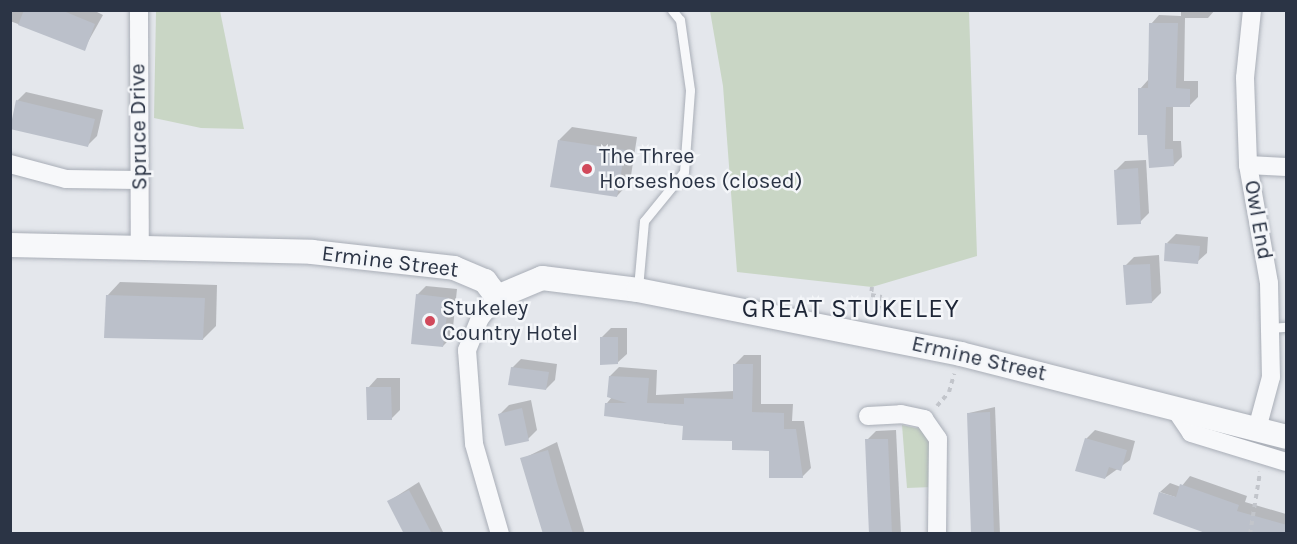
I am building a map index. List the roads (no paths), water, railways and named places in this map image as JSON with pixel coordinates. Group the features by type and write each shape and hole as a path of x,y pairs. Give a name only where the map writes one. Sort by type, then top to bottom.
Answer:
{"street":[{"name":"Spruce Drive","path":"139,10 140,244"},
{"name":"Owl End","path":"1252,10 1245,78 1248,165 1278,328 1271,377 1257,429"},
{"path":"10,164 66,179 138,180"},
{"path":"1248,165 1287,167"},
{"name":"Ermine Street","path":"10,245 140,244 301,251 454,268 485,281 497,297 542,278 638,290 888,337 1173,406 1287,437"},
{"path":"497,297 480,318 468,350 474,444 500,534"},
{"path":"1173,406 1191,433 1287,462"},
{"path":"868,416 901,414 924,420 938,439 937,534"}],"lane":[{"path":"638,290 644,221 684,172 690,90 680,20 672,10"}],"place":[{"name":"The Three Horseshoes (closed)","path":"587,169"},
{"name":"Stukeley Country Hotel","path":"430,321"}],"district":[{"name":"GREAT STUKELEY","path":"851,309"}]}
